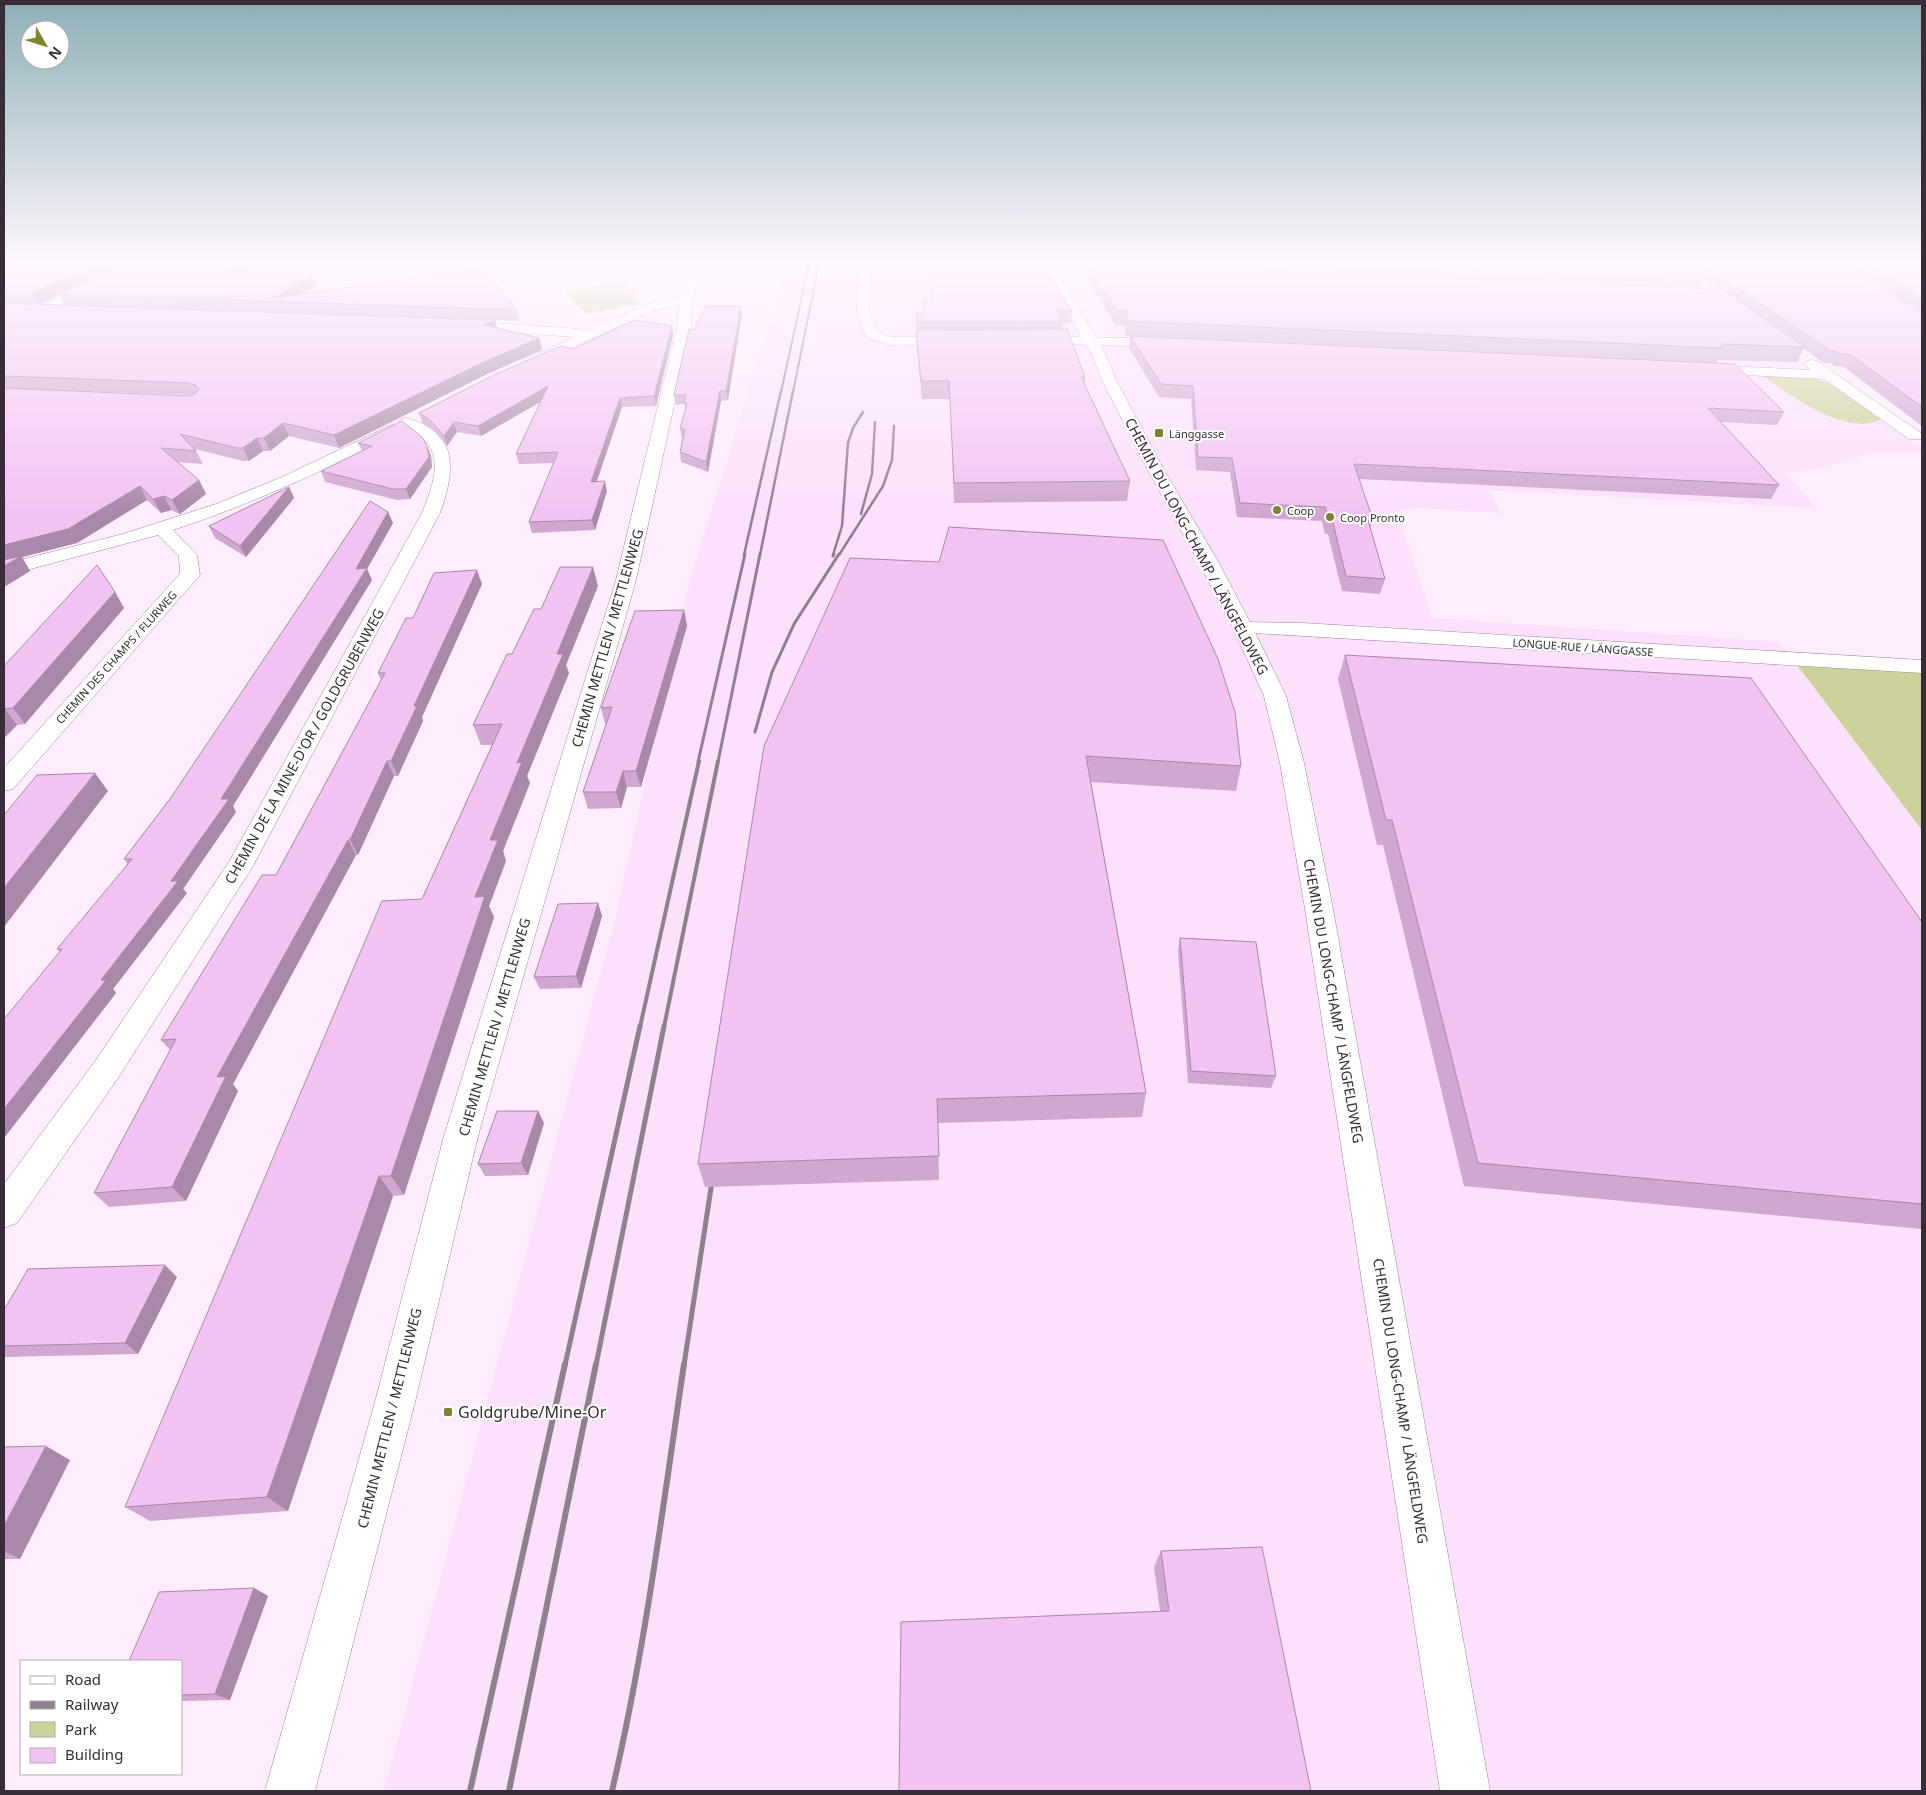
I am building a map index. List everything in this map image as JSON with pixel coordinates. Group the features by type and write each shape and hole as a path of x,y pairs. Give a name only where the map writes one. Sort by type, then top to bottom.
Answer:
{"street":[{"path":"520,367 563,348"},
{"name":"CHEMIN METTLEN / METTLENWEG","path":"290,1791 395,1402 461,1136 626,580 679,348"},
{"name":"CHEMIN DU LONG-CHAMP / LÄNGFELDWEG","path":"1094,348 1156,470 1209,563 1243,628 1274,696 1292,763 1354,1115 1465,1791"},
{"path":"1797,353 1915,436"},
{"path":"1694,368 1826,375"},
{"name":"CHEMIN DE LA MINE-D'OR / GOLDGRUBENWEG","path":"4,1212 107,1069 240,866 431,513 443,481 442,456 415,419 297,478 161,528"},
{"path":"4,570 161,528"},
{"name":"CHEMIN DES CHAMPS / FLURWEG","path":"4,783 190,575 188,555 161,528"},
{"name":"LONGUE-RUE / LÄNGGASSE","path":"1243,628 1303,629 1922,668"},
{"path":"275,1791 309,1721"}],"shaded area":[{"path":"762,348 1783,348 1859,398 1906,437 1922,446 1922,453 1871,453 1815,470 1785,472 1816,508 1490,490 1500,513 1418,508 1400,510 1398,514 1432,618 1779,642 1922,830 1922,1791 384,1791 615,919 689,584"}],"green space":[{"path":"1760,374 1804,377 1822,381 1850,395 1882,419 1867,423 1851,423 1835,418 1802,402"},
{"path":"1793,660 1922,667 1922,830 1803,673"}],"building":[{"path":"4,348 517,348 334,435 283,423 264,438 257,438 243,448 237,448 180,434 196,451 161,448 199,480 172,500 164,496 153,499 140,486 68,529 4,545 4,388 189,396 195,394 199,389 189,383 4,376"},
{"path":"557,348 666,348 654,396 620,398 591,482 605,481 592,520 529,522 558,452 516,454 548,386 478,426 454,422 444,436 430,420 419,413 496,374"},
{"path":"685,348 734,348 726,391 720,391 706,462 680,452 685,429 680,429 687,403 684,403 686,395 674,395"},
{"path":"918,348 1074,348 1085,377 1081,377 1130,481 954,483 949,381 921,381"},
{"path":"1138,348 1384,348 1735,364 1784,412 1708,408 1779,485 1354,464 1373,520 1368,520 1385,579 1346,576 1332,519 1328,519 1325,507 1240,503 1232,458 1198,457 1193,386 1161,384"},
{"path":"1826,348 1922,348 1922,407 1851,355 1831,351"},
{"path":"402,421 422,437 427,446 429,457 406,489 393,489 321,471 372,446 358,443"},
{"path":"289,487 240,546 209,526"},
{"path":"370,501 388,512 356,569 367,568 221,799 229,799 171,881 178,881 101,980 106,980 4,1109 4,1019 62,949 57,949 132,859 124,859 170,799"},
{"path":"949,527 1163,540 1218,659 1235,712 1241,766 1086,756 1146,1093 937,1099 939,1156 698,1164 764,746 850,558 939,562"},
{"path":"21,556 4,566 4,560"},
{"path":"97,565 115,592 13,708 4,709 4,666"},
{"path":"560,567 593,567 557,654 563,654 517,763 522,762 490,840 498,840 475,897 485,896 391,1176 379,1176 267,1497 125,1507 382,901 422,899 502,724 473,725 507,654 512,654 534,609 541,609"},
{"path":"477,570 414,706 417,706 391,761 387,761 350,840 348,840 217,1077 226,1076 172,1187 94,1193 176,1039 161,1040 262,875 276,875 385,673 378,673 406,618 413,618 434,573"},
{"path":"684,610 636,771 623,771 616,792 583,792 612,707 601,708 635,611"},
{"path":"1345,655 1751,678 1922,922 1922,1204 1478,1163 1392,820 1386,820"},
{"path":"95,773 4,888 4,815 37,775"},
{"path":"598,903 576,976 534,977 558,904"},
{"path":"1180,938 1256,942 1276,1076 1191,1071"},
{"path":"497,1111 538,1111 521,1163 478,1164"},
{"path":"165,1265 125,1343 4,1346 4,1310 28,1269"},
{"path":"46,1446 4,1526 4,1447"},
{"path":"1262,1547 1311,1791 899,1791 901,1622 1169,1611 1161,1551"},
{"path":"254,1588 215,1694 182,1695 182,1660 129,1660 159,1592"}],"railway":[{"path":"781,392 791,348"},
{"path":"793,392 802,348"},
{"path":"744,555 781,391"},
{"path":"760,555 793,391"},
{"path":"833,555 842,526 848,443 853,428 863,412"},
{"path":"861,514 872,474 875,422"},
{"path":"839,555 883,486 892,460 894,426"},
{"path":"698,762 745,554"},
{"path":"718,762 760,554"},
{"path":"755,732 772,672 794,624 839,554"},
{"path":"640,1027 699,761"},
{"path":"664,1027 718,761"},
{"path":"565,1365 640,1026"},
{"path":"596,1365 664,1026"},
{"path":"684,1365 713,1175"},
{"path":"470,1791 565,1364"},
{"path":"509,1791 596,1364"},
{"path":"612,1791 644,1631 684,1364"}],"place":[{"name":"Länggasse","path":"1159,433"},
{"name":"Coop","path":"1277,510"},
{"name":"Coop Pronto","path":"1330,517"},
{"name":"Goldgrube/Mine-Or","path":"448,1412"}]}
